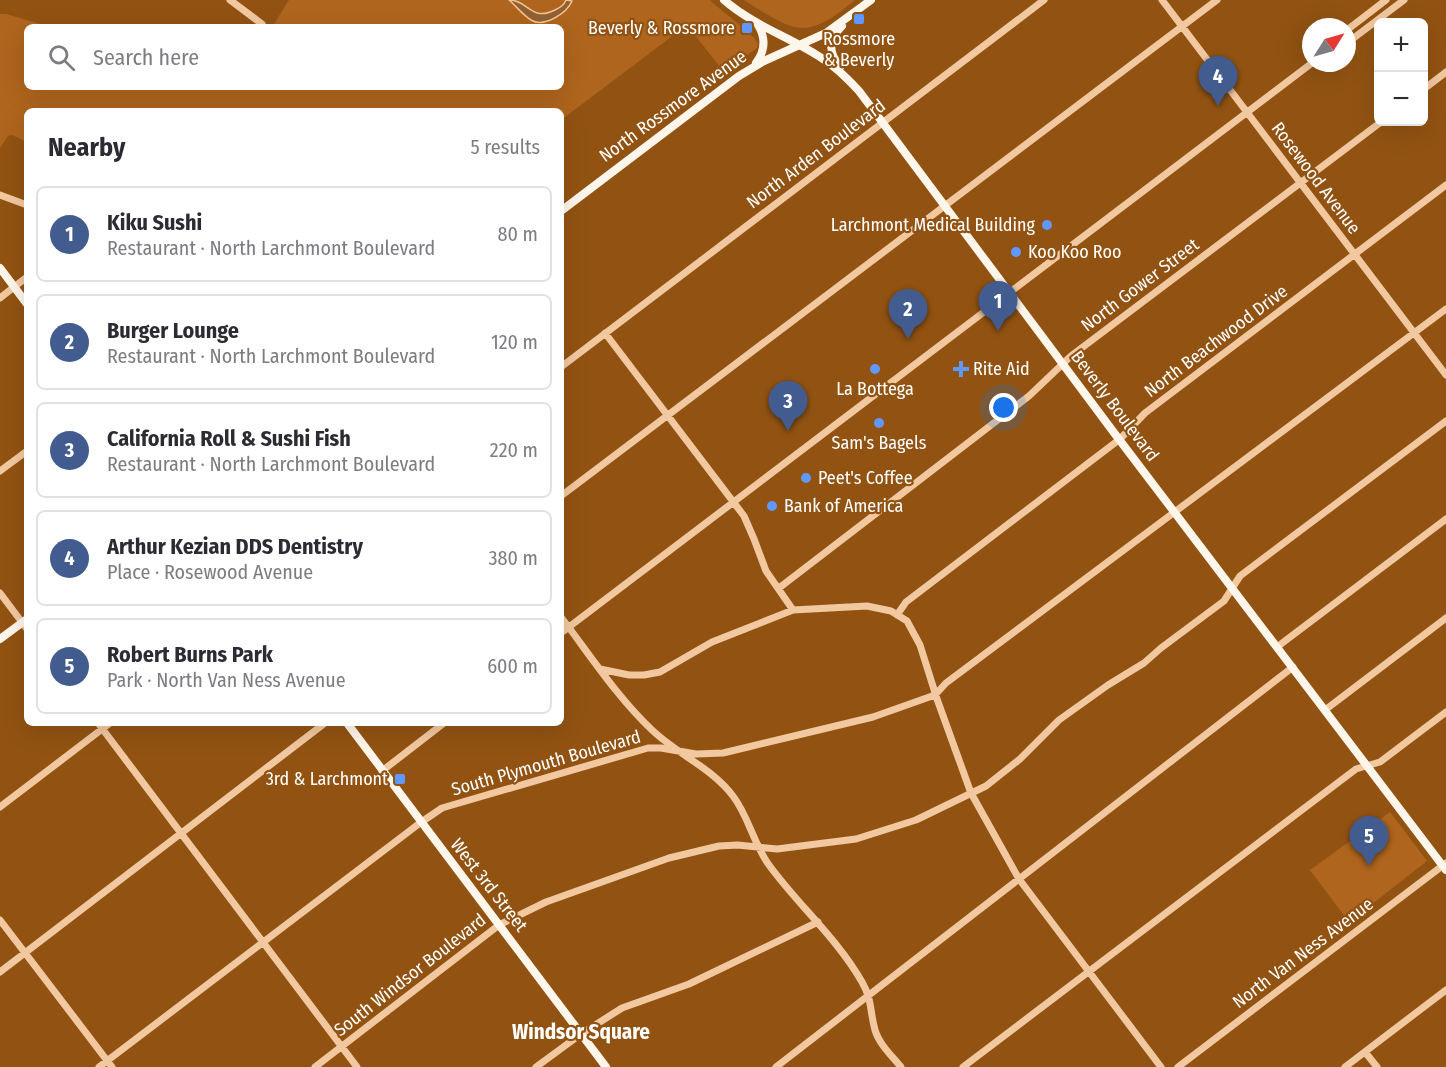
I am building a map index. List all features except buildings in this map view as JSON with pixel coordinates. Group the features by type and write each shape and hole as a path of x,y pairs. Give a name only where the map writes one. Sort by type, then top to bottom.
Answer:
{"main road":[{"name":"Beverly Boulevard","path":"724,0 758,25 830,64 859,91 1174,512 1445,866"},
{"name":"North Rossmore Avenue","path":"564,209 713,95 755,66 816,38 853,15 871,0"},
{"path":"853,15 833,36 830,49 835,61 859,91"},
{"path":"755,66 764,46 764,38 758,25"},
{"path":"0,268 24,300"},
{"path":"0,639 24,624"},
{"name":"West 3rd Street","path":"349,726 606,1067"}],"street":[{"path":"230,0 262,24"},
{"name":"North Arden Boulevard","path":"564,365 1044,0"},
{"name":"Rosewood Avenue","path":"1162,0 1446,375"},
{"path":"564,494 1217,0"},
{"path":"1356,23 1386,0"},
{"path":"1356,36 1404,0"},
{"path":"564,631 1302,71"},
{"path":"1428,86 1446,72"},
{"name":"North Gower Street","path":"779,588 1029,396 1063,364 1376,126"},
{"name":"North Beachwood Drive","path":"897,615 906,602 1120,440 1145,413 1446,185"},
{"path":"0,195 24,204"},
{"path":"0,298 24,280"},
{"path":"935,695 946,683 1446,309"},
{"path":"605,333 734,502 748,523 765,571 793,610"},
{"name":"South Windsor Boulevard","path":"315,1067 500,925 546,902 669,858 719,846 738,845 758,849 777,849 856,839 916,820 971,793 1004,773 1059,720 1080,704 1144,663 1224,601 1240,576 1446,421"},
{"path":"0,471 24,453"},
{"path":"1277,647 1446,519"},
{"path":"0,593 24,622"},
{"path":"600,669 629,675 660,672 712,642 793,610 855,606 879,608 891,611 907,621 920,645 935,695 971,793 1020,879 1161,1067"},
{"path":"1325,710 1446,618"},
{"path":"564,621 627,704 653,731 709,772 732,795 746,815 758,849 790,894 818,922 847,959 869,994 875,1030 881,1042 901,1067"},
{"path":"776,1067 1293,667"},
{"name":"South Plymouth Boulevard","path":"99,1067 109,1064 263,942 442,808 648,748 710,754 734,750 873,717 935,695"},
{"path":"963,1067 1356,769 1380,762 1446,712"},
{"path":"0,807 100,726 357,1067"},
{"path":"0,972 321,726"},
{"path":"382,771 440,726"},
{"name":"North Van Ness Avenue","path":"1178,1067 1445,866"},
{"path":"0,920 109,1064"},
{"path":"536,1067 622,1008 689,984 818,922"},
{"path":"1345,1067 1446,990"},
{"path":"1365,1052 1377,1067"}],"shaded area":[{"path":"289,0 710,0 751,34 758,44 757,48 724,72 687,25 564,118 564,108 24,108 24,141 12,135 8,136 0,148 0,14 41,24 24,24 24,90 564,90 564,24 274,24"},
{"path":"509,0 521,3 540,14 557,9 566,0 572,1 554,18 536,22 525,16"},
{"path":"744,0 855,0 824,22 800,28 776,19"},
{"path":"1390,812 1427,861 1349,922 1310,870"}],"place":[{"name":"Rossmore & Beverly","path":"859,19"},
{"name":"Beverly & Rossmore","path":"747,28"},
{"name":"Arthur Kezian DDS Dentistry","path":"1218,106"},
{"name":"Larchmont Medical Building","path":"1047,225"},
{"name":"Koo Koo Roo","path":"1016,252"},
{"name":"Kiku Sushi","path":"998,331"},
{"name":"Burger Lounge","path":"908,339"},
{"name":"La Bottega","path":"875,369"},
{"name":"Rite Aid","path":"961,369"},
{"name":"Sam's Bagels","path":"879,423"},
{"name":"California Roll & Sushi Fish","path":"788,431"},
{"name":"Peet's Coffee","path":"806,478"},
{"name":"Bank of America","path":"772,506"},
{"name":"3rd & Larchmont","path":"400,779"},
{"name":"Robert Burns Park","path":"1369,866"}],"district":[{"name":"Windsor Square","path":"581,1032"}]}
